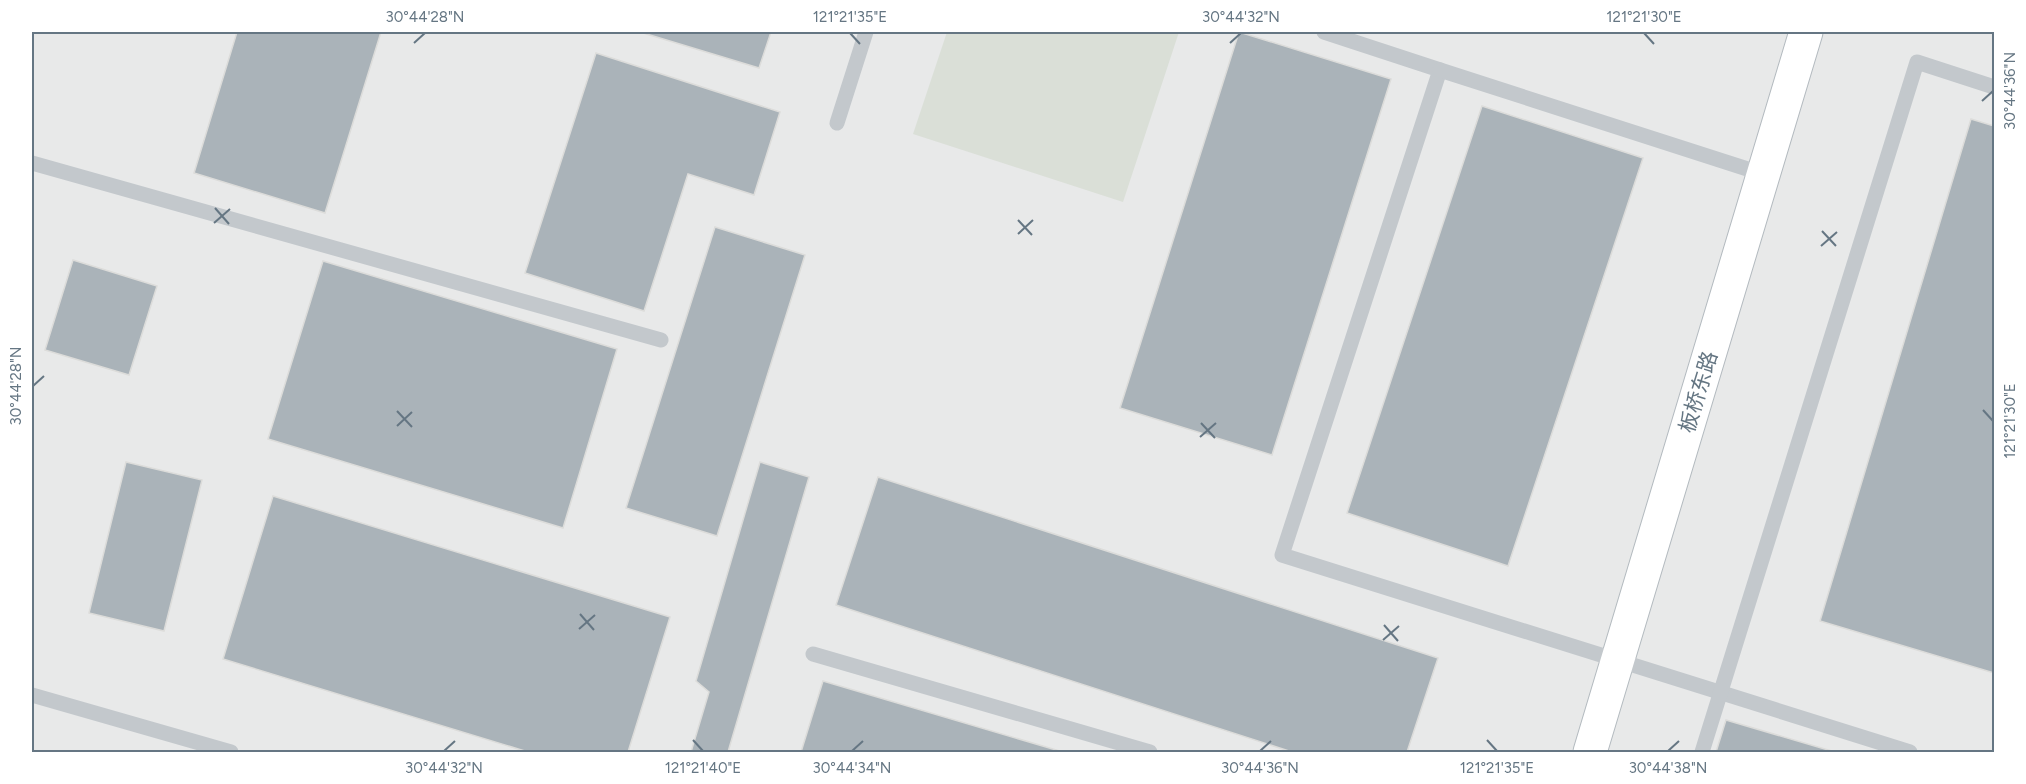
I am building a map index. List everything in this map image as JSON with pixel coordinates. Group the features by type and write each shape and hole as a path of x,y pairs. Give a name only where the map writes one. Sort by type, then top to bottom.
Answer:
{"street":[{"name":"板桥东路","path":"1590,753 1806,32"}],"lane":[{"path":"837,123 866,32"},
{"path":"1324,32 1763,174"},
{"path":"1702,753 1917,62 1995,87"},
{"path":"1440,70 1282,555 1910,753"},
{"path":"32,164 661,340"},
{"path":"813,654 1150,753"},
{"path":"32,695 231,753"}],"shaded area":[{"path":"32,32 1994,32 1994,752 32,752"},
{"path":"947,32 1179,32 1123,202 913,134"}],"building":[{"path":"237,32 381,32 325,213 194,173"},
{"path":"640,32 771,32 759,68"},
{"path":"1239,32 1391,79 1272,455 1120,408"},
{"path":"596,53 780,112 754,195 688,174 644,311 525,273"},
{"path":"1482,106 1643,158 1508,566 1347,513"},
{"path":"1971,119 1994,126 1994,673 1820,621"},
{"path":"715,227 805,255 717,536 626,508"},
{"path":"73,260 157,286 129,375 45,350"},
{"path":"323,261 617,349 563,528 268,439"},
{"path":"126,462 202,480 164,631 89,613"},
{"path":"760,462 809,477 728,752 691,752 709,692 696,681"},
{"path":"878,477 1438,658 1407,752 1292,752 836,605"},
{"path":"273,496 670,617 628,752 528,752 223,659"},
{"path":"823,681 1063,752 801,752"},
{"path":"1726,720 1835,752 1716,752"}]}
